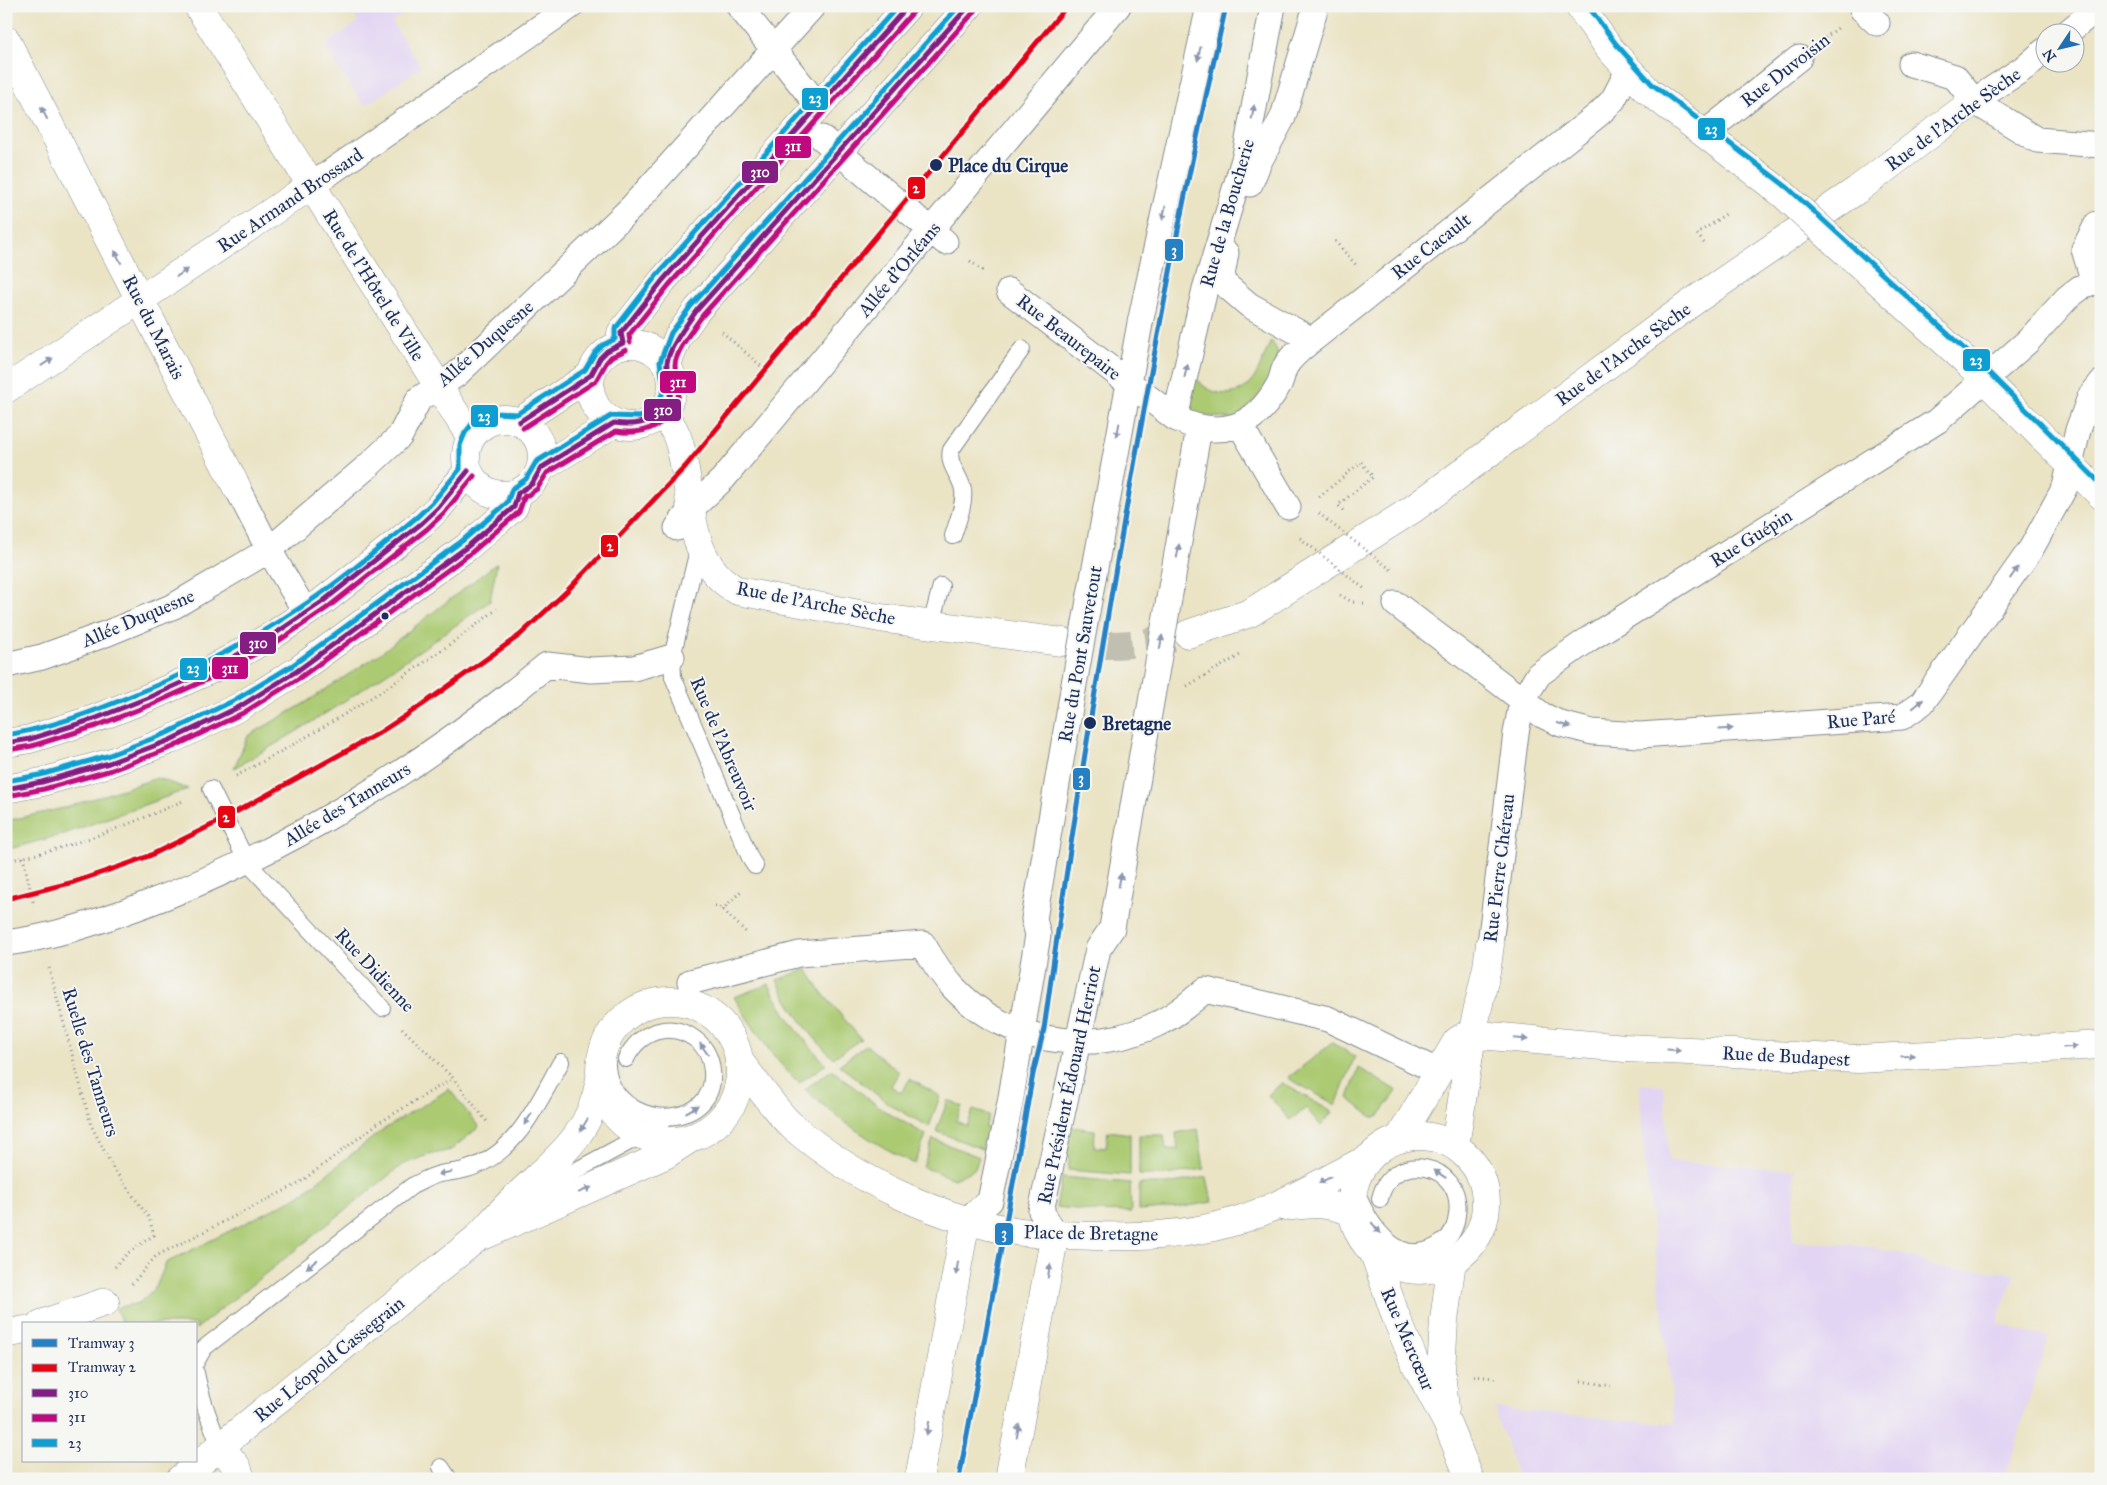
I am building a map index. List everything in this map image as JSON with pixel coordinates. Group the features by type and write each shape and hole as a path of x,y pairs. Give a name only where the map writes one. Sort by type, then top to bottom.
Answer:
{"street":[{"name":"Rue de l'Hôtel de Ville","path":"198,6 470,436"},
{"name":"Rue Armand Brossard","path":"6,389 312,186 571,6"},
{"path":"739,6 774,52 820,105"},
{"name":"Allée Duquesne","path":"6,665 42,656 108,633 174,606 269,550 369,466 400,436 419,399 457,374 631,208 774,52 813,6"},
{"path":"623,343 621,333 663,280 908,6"},
{"path":"667,364 678,337 697,310 970,6"},
{"name":"Allée d'Orléans","path":"684,519 723,479 938,237 1118,6"},
{"path":"1128,383 1209,6"},
{"name":"Rue de la Boucherie","path":"1175,418 1205,289 1245,156 1273,6"},
{"name":"Rue de la Boucherie","path":"1312,340 1249,305 1221,281 1234,221 1255,171 1283,117 1316,6"},
{"path":"1579,6 1628,71 1647,90 1783,194 1985,380 2101,496"},
{"path":"2080,22 2100,6"},
{"name":"Rue du Marais","path":"6,40 269,550 306,613"},
{"name":"Rue Duvoisin","path":"1705,133 1799,58"},
{"name":"Rue de l'Arche Sèche","path":"1188,634 1250,613 1413,509 1694,301 1857,190 1974,101 2034,60"},
{"path":"1910,64 1955,77 1974,101 2037,140 2101,145"},
{"name":"Rue Cacault","path":"1240,425 1262,408 1280,383 1284,368 1291,358 1599,114 1613,100 1628,71"},
{"path":"822,138 938,237"},
{"path":"2097,224 2084,249 2097,282"},
{"name":"Rue Guépin","path":"1522,701 1539,674 1589,639 1937,421 2028,341 2067,298 2080,288 2097,282"},
{"name":"Rue Beaurepaire","path":"1009,291 1175,418 1199,428"},
{"path":"623,343 647,347 658,354 667,364 673,385 667,406 660,415 646,424 630,426 614,423 594,405 590,386 591,375 600,358 623,343"},
{"path":"519,422 591,375"},
{"name":"Rue du Pont Sauvetout","path":"966,1220 990,1201 1010,1103 1038,934 1034,918 1128,383"},
{"name":"Rue Paré","path":"1396,604 1542,715 1561,724 1592,732 1640,735 1902,717 1922,703 2031,549 2065,487 2078,430 2090,398 2101,383"},
{"name":"Rue de l'Arche Sèche","path":"660,415 672,426 679,443 685,467 684,519 715,574 725,584 738,591 880,618 1062,642"},
{"path":"498,419 519,422 531,430 537,437 542,458 541,468 532,484 518,493 507,496 484,491 472,479 468,471 466,451 470,436 481,426 498,419"},
{"path":"541,468 614,423"},
{"path":"1199,428 1218,430 1240,425 1288,507"},
{"name":"Rue Président Édouard Herriot","path":"1009,1479 1056,1234 1041,1211 1098,949 1112,928 1199,428"},
{"path":"6,743 30,739 85,722 150,697 214,668 273,635 306,613 422,523 438,508 468,471"},
{"path":"6,789 42,782 109,763 170,740 239,707 305,666 467,547 514,507 518,493"},
{"name":"Allée des Tanneurs","path":"6,943 41,938 91,924 188,889 248,862 384,783 492,711 547,665 591,670 634,668 672,657"},
{"name":"Rue Pierre Chéreau","path":"1455,1146 1472,1034 1487,967 1516,733 1522,701"},
{"path":"690,982 799,954 923,944 937,968 968,1001 998,1022 1022,1032 1050,1040 1078,1042 1106,1040 1134,1034 1160,1023 1184,1008 1205,990 1328,1019 1439,1072"},
{"path":"600,1079 610,1107 629,1128 642,1135 665,1141 690,1138 704,1133 718,1123 734,1098 738,1084 739,1061 732,1042 716,1018 690,1004 661,1002 634,1011 613,1030 616,1051"},
{"path":"1398,1139 1457,1041 1468,1034 1472,1034"},
{"name":"Rue de Budapest","path":"1472,1034 1625,1048 1859,1059 2101,1045"},
{"name":"Rue Léopold Cassegrain","path":"180,1479 477,1238 512,1200 561,1155 575,1139 597,1099 600,1067 616,1051"},
{"name":"Place de Bretagne","path":"739,1061 790,1124 817,1146 872,1181 941,1212 966,1220 1023,1232 1144,1237 1191,1232 1229,1223 1266,1210 1369,1158"},
{"name":"Place de Bretagne","path":"727,1111 747,1108 790,1124"},
{"path":"1422,1136 1433,1137 1455,1146 1472,1162 1483,1182 1486,1205 1481,1227 1470,1247 1444,1264 1410,1269 1385,1260 1374,1253 1360,1234 1353,1199 1360,1170 1369,1158 1383,1146 1398,1139 1422,1136"},
{"name":"Rue Léopold Cassegrain","path":"477,1238 665,1155 690,1138"},
{"name":"Place de Bretagne","path":"1266,1210 1315,1202 1337,1206 1353,1199"},
{"path":"919,1479 966,1220"},
{"name":"Rue Mercœur","path":"1374,1253 1396,1317 1416,1364 1447,1423 1470,1479"},
{"name":"Rue Mercœur","path":"1444,1264 1444,1320 1441,1372 1447,1423"},
{"path":"48,1322 105,1302"},
{"path":"6,1332 22,1330"},
{"path":"220,1446 236,1467 241,1479"}],"lane":[{"path":"954,536 963,493 958,475 951,463 951,450 1022,349"},
{"name":"Rue de l'Abreuvoir","path":"699,546 672,657 674,677 755,866"},
{"path":"931,625 941,586"},
{"name":"Rue Didienne","path":"210,788 248,862 382,1008"},
{"path":"662,1029 672,1029 690,1035 705,1048 709,1057 713,1076 708,1094 698,1106 685,1113 671,1117 652,1117 634,1110 620,1098 610,1081 616,1051 652,1032 662,1029"},
{"path":"198,1358 204,1348 412,1186 438,1174 467,1169 491,1158 520,1131 562,1062"},
{"name":"Rue Léopold Cassegrain","path":"509,1224 566,1176 642,1135 658,1122 671,1117"},
{"path":"1380,1199 1381,1190 1386,1183 1399,1172 1406,1169 1423,1167 1439,1172 1451,1184 1458,1199 1457,1216 1444,1264"},
{"path":"1353,1199 1360,1203 1370,1221 1388,1242 1397,1247 1414,1252 1430,1250 1451,1233"},
{"path":"198,1382 208,1417 220,1446"}],"path":[{"name":"Rue Duvoisin","path":"1799,58 1868,13"},
{"path":"1704,243 1697,234 1727,213"},
{"path":"938,237 1009,291"},
{"path":"1288,507 1308,505 1361,462 1373,477 1338,505 1347,515"},
{"path":"1327,520 1394,572"},
{"path":"1300,538 1366,590"},
{"path":"1332,600 1340,595 1352,602 1368,603"},
{"path":"6,861 116,829 210,788 340,718 431,658 497,609"},
{"path":"1179,691 1247,650"},
{"name":"Ruelle des Tanneurs","path":"23,857 41,938 91,1125 114,1168 149,1218 154,1235 118,1262 109,1275 105,1302"},
{"path":"715,906 719,906 748,934"},
{"name":"Rue Didienne","path":"382,1008 453,1078 493,1129"},
{"path":"105,1302 130,1287 156,1256 298,1184 378,1124 453,1078"},
{"path":"1581,1381 1611,1386"}],"shaded area":[{"path":"350,6 415,6 392,22 421,67 365,106 334,62 325,45 358,22"},
{"path":"1640,1084 1664,1086 1669,1161 1794,1170 1792,1241 1862,1245 1901,1253 1937,1267 2015,1273 1997,1323 2048,1339 2004,1479 1518,1479 1494,1408 1675,1425 1642,1134"}],"green space":[{"path":"1271,341 1277,351 1278,362 1275,373 1261,393 1236,419 1182,414 1195,377 1215,392 1231,394 1238,391 1246,387 1255,377"},
{"path":"497,563 490,601 333,709 234,768 248,736 305,703 378,655"},
{"path":"157,778 188,789 64,834 6,850 6,821 64,808"},
{"path":"807,969 820,990 861,1039 833,1058 802,1022 777,980"},
{"path":"769,984 794,1026 826,1064 799,1083 756,1032 734,997"},
{"path":"1332,1043 1355,1056 1336,1105 1288,1078"},
{"path":"866,1045 899,1072 891,1086 901,1093 910,1079 940,1096 929,1127 889,1104 839,1065"},
{"path":"1359,1068 1397,1091 1378,1117 1372,1117 1348,1098"},
{"path":"832,1070 883,1110 926,1135 915,1164 857,1131 805,1089"},
{"path":"1282,1083 1332,1112 1321,1126 1306,1108 1290,1120 1268,1095"},
{"path":"449,1089 479,1127 451,1150 425,1156 402,1165 198,1327 198,1322 121,1322 116,1308 139,1303 156,1287 166,1263 299,1196 381,1131"},
{"path":"948,1100 962,1106 956,1121 967,1126 973,1110 989,1115 985,1128 997,1132 992,1153 936,1131"},
{"path":"1071,1127 1095,1130 1094,1147 1106,1148 1108,1131 1130,1134 1130,1175 1068,1170 1070,1157 1066,1156"},
{"path":"1198,1129 1204,1169 1166,1175 1139,1175 1139,1135 1164,1135 1166,1150 1178,1149 1176,1133"},
{"path":"933,1139 979,1157 975,1169 954,1179 923,1167"},
{"path":"1062,1177 1130,1183 1131,1212 1093,1211 1056,1207"},
{"path":"1207,1177 1212,1202 1177,1208 1139,1211 1139,1184 1167,1184"}],"tunnel":[{"path":"1062,642 1109,645 1153,641 1185,635"}],"tram line":[{"name":"2","path":"6,899 74,882 127,864 149,856 214,824 379,733 422,705 520,635 567,591 685,467 1067,6"},
{"name":"3","path":"959,1479 1033,1074 1044,1029 1088,737 1138,445 1186,190 1226,6"}],"transit line":[{"name":"23","path":"6,735 49,726 77,717 145,691 195,668 245,642 293,613 367,558 432,503 460,469 460,445 465,433 472,424 482,417 493,413 517,414 585,370 595,353 603,345 615,339 615,329 657,275 898,6"},
{"name":"310","path":"623,343 621,333 663,280 908,6"},
{"name":"23","path":"6,781 40,775 107,756 167,733 235,700 293,665 462,541 507,503 512,489 526,479 536,462 611,416 640,417 656,407 664,390 660,362 671,333 691,306 959,6"},
{"name":"310","path":"518,493 532,484 541,468 614,423 633,424 642,422 651,419 665,408 671,389 667,366 668,357 679,335 697,310 969,6"},
{"name":"23","path":"1588,6 1616,44 1652,84 1788,188 1971,355 2101,484"},
{"name":"311","path":"630,342 629,335 669,285 914,11"},
{"name":"311","path":"522,499 537,489 547,473 616,431 637,432 656,425 665,419 671,412 679,391 675,368 678,353 703,315 975,11"},
{"name":"310","path":"519,422 591,375 600,358 607,351 623,343"},
{"name":"311","path":"523,428 596,381 611,357 626,350"},
{"name":"310","path":"6,743 30,739 94,719 150,697 214,668 273,635 322,602 422,523 438,508 468,471"},
{"name":"311","path":"7,750 32,746 96,726 153,704 217,675 277,642 327,608 427,529 444,513 474,476"},
{"name":"310","path":"6,789 42,782 109,763 170,740 239,707 297,671 467,547 514,507 518,493"},
{"name":"311","path":"7,796 44,789 112,770 173,747 243,713 301,677 471,553 519,512 525,495"}],"place":[{"name":"Place du Cirque","path":"936,165"},
{"name":"Bretagne","path":"1090,723"}]}
